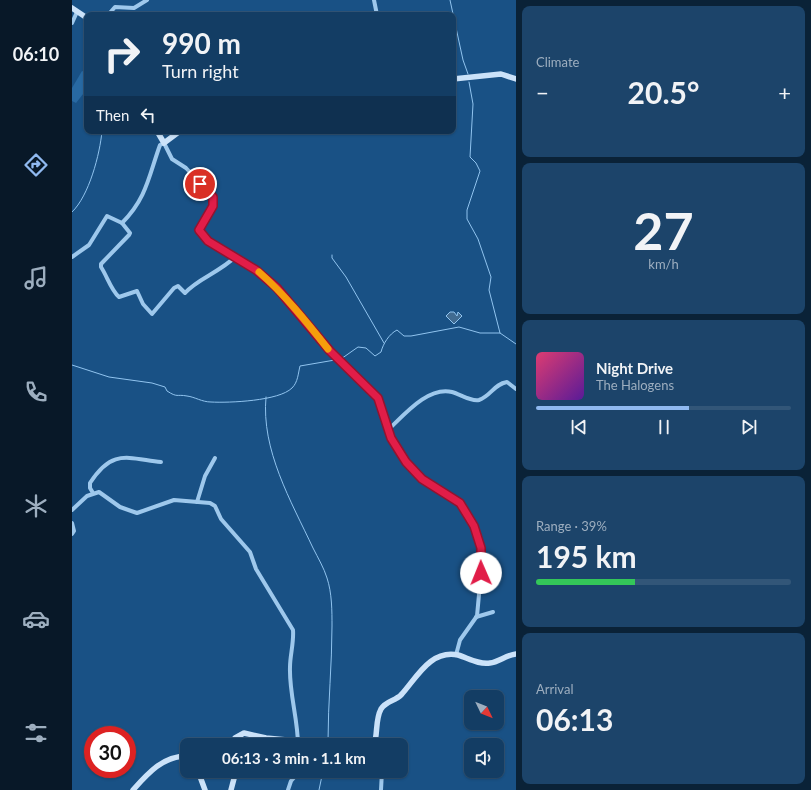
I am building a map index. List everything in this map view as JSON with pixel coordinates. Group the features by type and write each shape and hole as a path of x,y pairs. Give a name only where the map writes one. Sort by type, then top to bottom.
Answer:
{"main road":[{"path":"74,10 84,16"},
{"path":"456,79 501,74 516,79"},
{"path":"159,134 164,143 176,134"},
{"path":"375,738 377,724 384,706 400,695 420,669 430,662 438,658 456,654 483,663 492,663 516,654"},
{"path":"235,738 244,733 266,738"},
{"path":"133,790 154,768 167,759 180,757"},
{"path":"201,778 205,790"},
{"path":"231,790 234,778"}],"street":[{"path":"111,12 115,7 134,8 147,0"},
{"path":"374,0 376,12"},
{"path":"72,23 74,10"},
{"path":"122,223 135,209 144,194 160,144 164,143 172,159 186,168 213,197 213,206 199,230 208,241 256,270 277,288 330,351 378,398 388,430 406,462 422,479 460,503 474,526 481,548 481,573 476,617 460,640 456,654"},
{"path":"72,257 89,245 107,216 122,223 130,233 101,264 101,267 110,280 114,293 119,297 137,290 143,304 152,314 174,288 178,286 185,293 194,285 228,264 235,257"},
{"path":"388,430 413,406 433,394 451,392 474,400 479,400 500,383 507,382 516,388"},
{"path":"93,493 90,488 90,482 109,460 122,458 160,462"},
{"path":"196,502 205,476 215,458"},
{"path":"72,510 93,493 99,492 120,507 137,513 174,500 210,503 215,506 221,519 250,552 256,569 294,630 290,667 298,723 298,738"},
{"path":"72,523 74,531 72,534"},
{"path":"476,617 493,612"},
{"path":"288,790 294,778"},
{"path":"381,790 382,778"}],"shaded area":[{"path":"82,71 84,72 84,93 76,103 72,101 72,88"},
{"path":"450,312 454,312 457,316 458,312 462,316 454,324 446,316"}],"waterway":[{"path":"450,0 453,12"},
{"path":"456,28 463,60 468,74"},
{"path":"469,82 473,104 470,157 476,163 480,171 467,210 467,219 478,239 491,277 489,290 500,333"},
{"path":"72,212 84,196 93,174 102,134"},
{"path":"332,255 332,258 346,277 384,343"},
{"path":"341,359 358,347 366,348 375,356 381,352 391,334 397,330 404,336 411,336 459,327 480,333 500,333 516,344"},
{"path":"72,365 109,377 152,383 165,387 167,391 175,395 183,395 208,402 229,402 276,396 292,388 298,378 300,366 335,360"},
{"path":"266,397 268,436 279,475 324,570 330,590 332,608 332,641 328,738"},
{"path":"319,790 322,778"}],"slow traffic":[{"path":"259,272 277,288 297,310 328,349"}],"route":[{"path":"200,184 213,197 213,206 199,230 208,241 217,248 256,270 277,288 330,351 378,398 391,438 406,462 422,479 460,503 474,526 481,548 481,573"}]}
